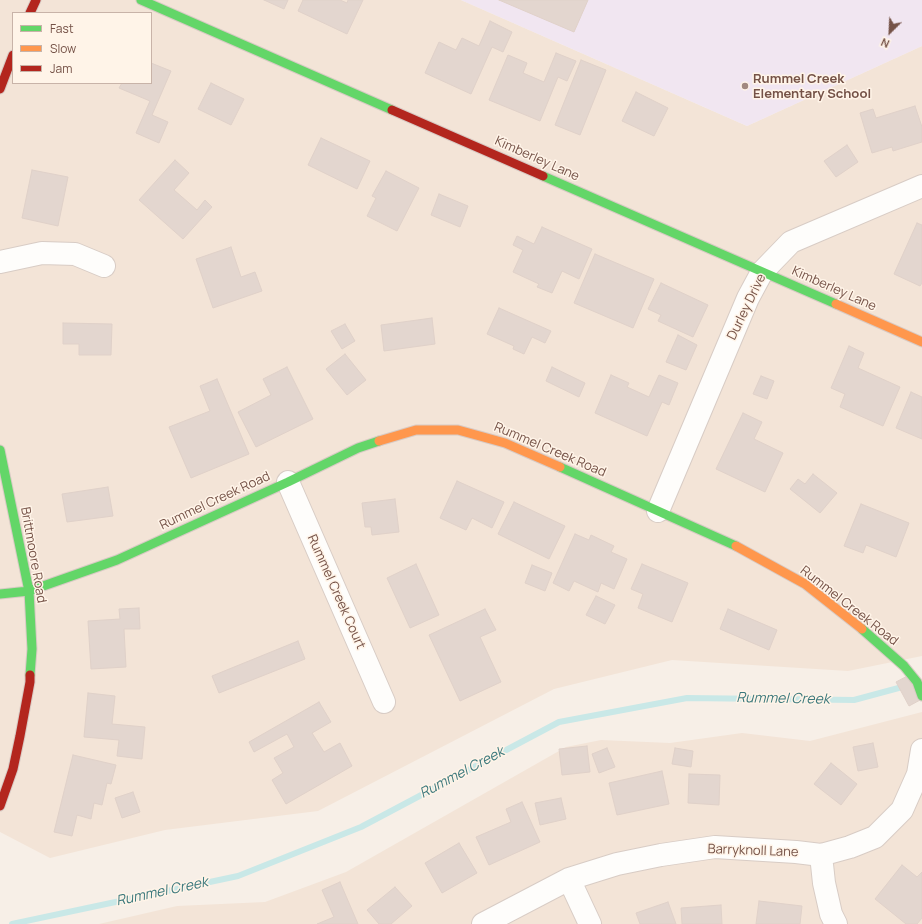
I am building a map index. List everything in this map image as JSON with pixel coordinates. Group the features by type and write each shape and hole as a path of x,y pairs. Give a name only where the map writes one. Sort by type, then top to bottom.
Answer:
{"street":[{"path":"30,12 36,0"},
{"name":"Kimberley Lane","path":"141,0 922,342"},
{"path":"0,89 12,58"},
{"name":"Durley Drive","path":"658,511 748,298 762,272 791,242 922,186"},
{"path":"0,262 42,253 75,254 104,266"},
{"name":"Rummel Creek Road","path":"0,594 29,591 117,560 288,482 358,448 416,430 458,430 505,443 741,548 805,584 855,623 904,666 917,682 922,696"},
{"name":"Brittmoore Road","path":"0,450 29,591 32,649 30,682 13,769 0,806"},
{"name":"Rummel Creek Court","path":"288,482 384,702"},
{"path":"836,924 831,914 824,883 821,855 850,847 875,837 902,810 918,774 922,750"},
{"name":"Barryknoll Lane","path":"483,924 569,879 617,864 661,855 715,847 821,855"},
{"path":"569,879 590,924"}],"shaded area":[{"path":"0,0 461,0 747,126 922,46 922,656 848,671 672,660 554,689 318,811 165,830 50,858 0,832"},
{"name":"Rummel Creek Elementary School","path":"461,0 922,0 922,46 747,126"},
{"path":"922,712 922,924 99,924 177,906 265,902 346,872 566,747 601,740 670,743 742,733 810,741"}],"building":[{"path":"264,0 288,0 284,9"},
{"path":"303,0 340,0 347,3 348,0 363,0 347,34 298,11"},
{"path":"499,0 588,0 574,32"},
{"path":"490,21 512,32 503,52 492,47 471,94 425,73 439,42 456,50 462,38 479,46"},
{"path":"556,53 576,61 567,81 558,77 540,121 489,100 508,55 527,63 523,73 544,82"},
{"path":"581,60 606,70 580,135 555,125"},
{"path":"152,63 171,71 152,115 168,122 159,143 136,133 150,101 119,88 121,84 152,84"},
{"path":"211,83 244,99 231,125 198,109"},
{"path":"636,92 668,108 654,136 622,121"},
{"path":"915,106 922,127 922,142 893,151 892,147 872,153 860,113 873,109 876,118"},
{"path":"321,138 370,161 357,189 308,165"},
{"path":"847,145 858,162 836,177 824,161"},
{"path":"175,160 189,173 174,190 197,210 205,200 212,207 183,239 139,200"},
{"path":"32,170 68,177 58,226 22,218"},
{"path":"386,171 419,188 397,231 367,216 376,198 372,196"},
{"path":"439,194 468,206 460,227 431,215"},
{"path":"917,223 922,225 922,283 920,286 894,274"},
{"path":"542,227 592,249 579,279 562,271 552,293 537,287 539,284 513,272 523,250 513,245 517,236 534,244"},
{"path":"231,247 241,277 255,272 262,291 213,308 196,259"},
{"path":"595,254 654,279 633,328 574,303"},
{"path":"661,283 708,305 693,337 658,321 661,315 648,309"},
{"path":"499,308 551,331 545,343 532,337 524,354 513,349 514,346 487,334"},
{"path":"432,318 435,344 384,351 381,325"},
{"path":"63,323 112,324 111,355 79,355 79,344 63,344"},
{"path":"345,324 355,341 342,349 331,331"},
{"path":"678,335 697,345 686,370 666,362"},
{"path":"849,346 864,353 858,368 900,387 883,426 840,407 845,394 831,388"},
{"path":"345,354 366,380 347,395 326,369"},
{"path":"287,367 313,419 256,447 238,412 271,395 263,379"},
{"path":"552,367 585,383 579,397 546,381"},
{"path":"611,375 629,383 627,387 649,397 659,375 678,383 669,405 662,402 647,436 595,413"},
{"path":"761,376 774,381 767,399 753,394"},
{"path":"217,379 249,454 191,478 169,427 210,411 200,386"},
{"path":"911,392 922,397 922,439 896,428"},
{"path":"743,413 762,422 754,439 783,453 765,492 716,469"},
{"path":"813,474 837,493 820,513 790,489 798,479 805,484"},
{"path":"457,481 504,502 492,528 472,518 466,530 440,518"},
{"path":"108,487 113,516 67,522 62,494"},
{"path":"395,499 399,532 372,535 371,527 365,527 362,503"},
{"path":"514,502 565,526 549,559 498,534"},
{"path":"861,504 909,523 896,557 866,545 863,553 844,546"},
{"path":"575,534 589,540 591,535 614,546 611,552 627,559 614,589 601,583 598,592 574,581 569,591 553,583"},
{"path":"416,564 439,615 410,628 387,578"},
{"path":"642,564 688,583 672,622 638,608 643,594 631,589"},
{"path":"532,565 552,573 545,591 525,583"},
{"path":"596,596 615,605 605,624 586,615"},
{"path":"139,608 140,629 124,629 126,667 91,669 88,621 120,619 119,609"},
{"path":"485,609 496,630 480,637 501,682 460,701 429,635"},
{"path":"728,609 777,630 769,650 720,629"},
{"path":"298,641 305,659 219,693 212,676"},
{"path":"913,673 922,699 909,706 896,682"},
{"path":"88,693 115,696 112,724 145,727 142,759 117,756 119,740 84,737"},
{"path":"319,702 331,722 312,733 324,752 340,743 352,766 286,804 272,780 283,773 274,758 294,747 287,734 254,752 249,742"},
{"path":"873,743 878,767 858,771 853,747"},
{"path":"587,746 590,772 562,775 559,749"},
{"path":"607,748 615,767 599,773 592,754"},
{"path":"675,748 693,751 691,767 672,764"},
{"path":"73,755 116,765 111,784 107,783 102,805 94,803 91,819 77,815 72,836 54,832"},
{"path":"831,763 857,784 841,805 814,784"},
{"path":"662,771 669,804 617,815 609,783"},
{"path":"689,774 720,775 719,805 688,803"},
{"path":"133,792 140,812 122,818 115,798"},
{"path":"561,798 566,819 540,825 535,803"},
{"path":"522,802 540,842 489,865 476,837 511,822 506,809"},
{"path":"459,843 477,873 442,893 425,863"},
{"path":"902,865 917,877 922,872 922,918 917,924 906,924 875,899"},
{"path":"340,882 358,924 317,924 334,917 322,890"},
{"path":"395,887 412,906 391,924 379,924 367,910"},
{"path":"759,901 802,906 800,924 756,924"},
{"path":"668,902 676,924 640,924 636,913"},
{"path":"721,905 722,924 682,924 681,908"}],"waterway":[{"name":"Rummel Creek","path":"12,924 238,876 361,827 559,722 687,698 854,700 906,686"}],"traffic: fast":[{"path":"141,0 392,110"},
{"path":"543,176 836,304"},
{"path":"0,594 29,591 117,560 288,482 358,448 379,441"},
{"path":"0,450 29,591 32,649 30,675"},
{"path":"560,467 736,546"},
{"path":"862,629 904,666 917,682 922,696"}],"traffic: slow":[{"path":"836,304 922,342"},
{"path":"379,441 416,430 458,430 505,443 560,467"},
{"path":"736,546 805,584 862,629"}],"traffic: jam":[{"path":"30,12 36,0"},
{"path":"0,89 12,58"},
{"path":"392,110 543,176"},
{"path":"0,806 13,769 30,682 30,675"}],"place":[{"name":"Rummel Creek Elementary School","path":"745,86"}]}
